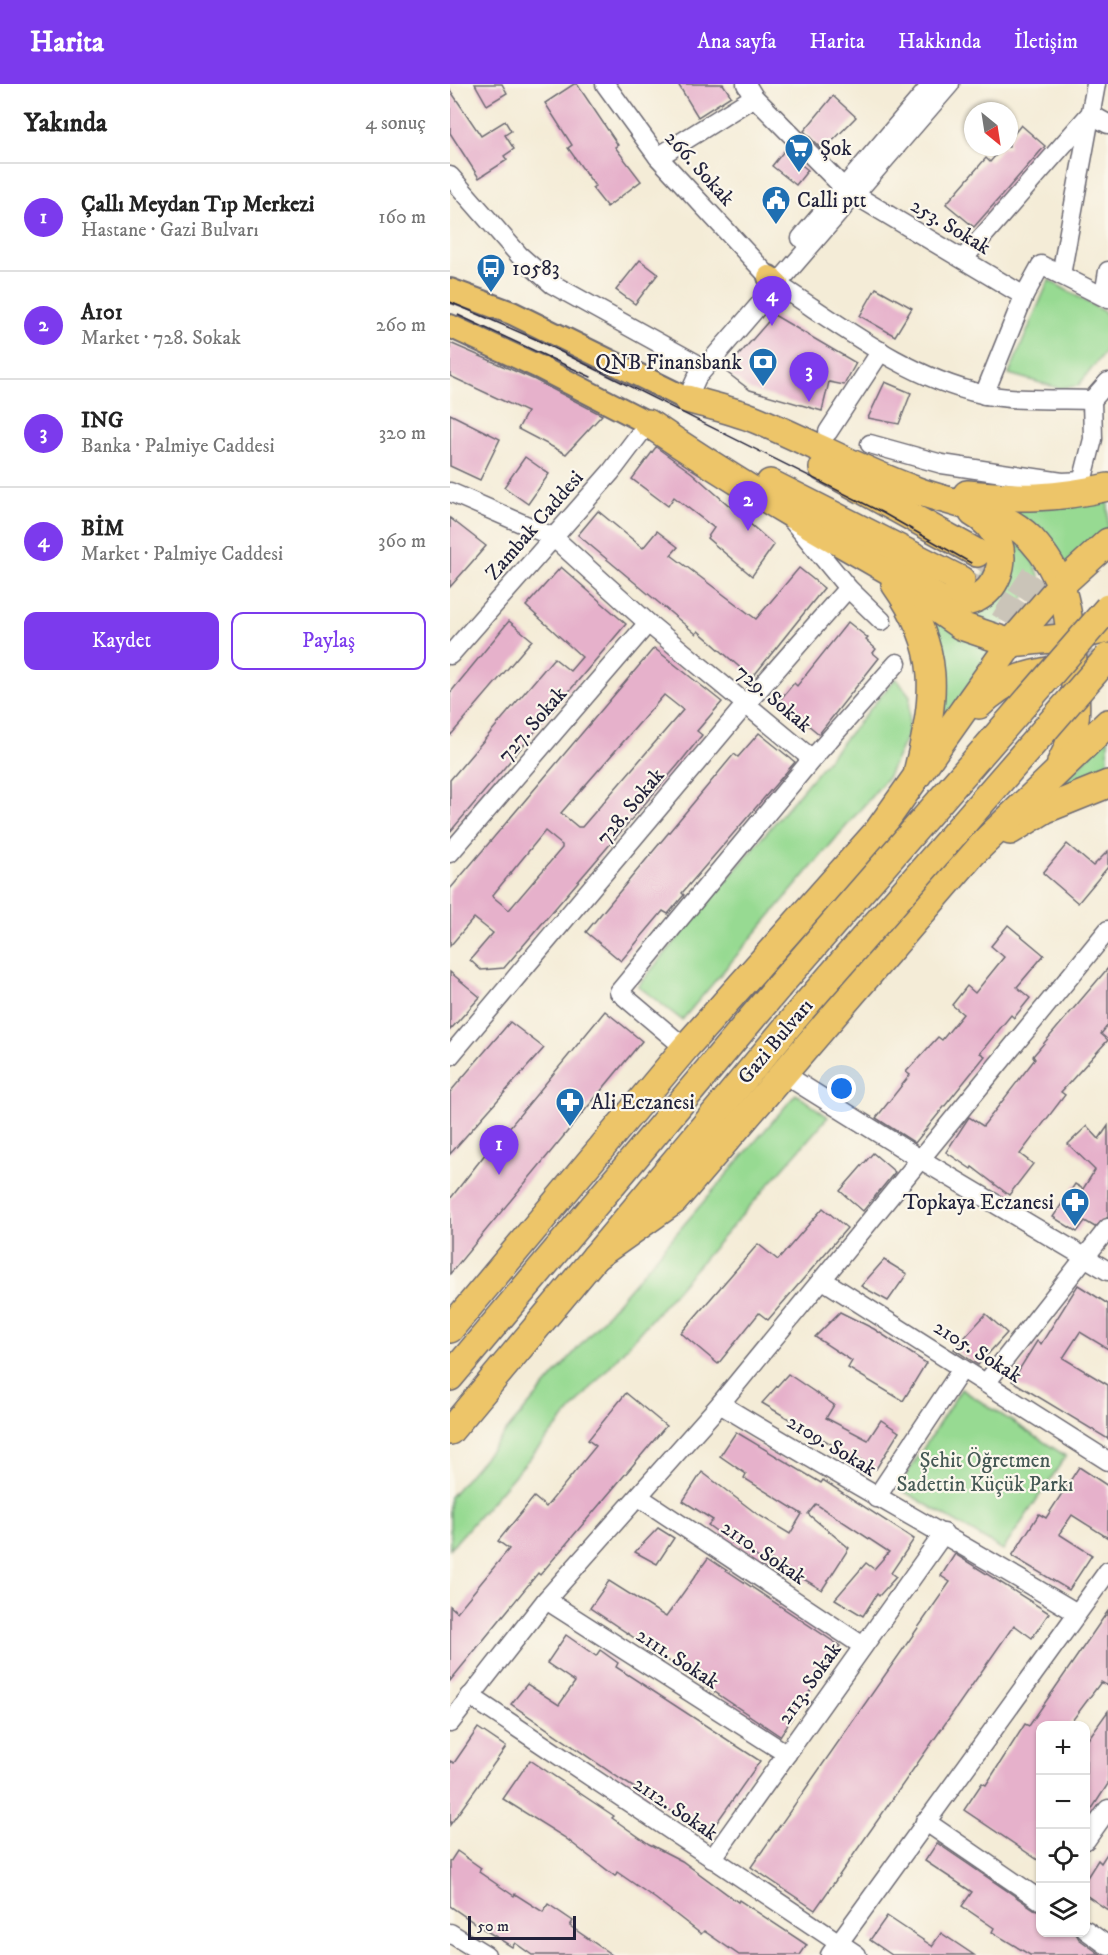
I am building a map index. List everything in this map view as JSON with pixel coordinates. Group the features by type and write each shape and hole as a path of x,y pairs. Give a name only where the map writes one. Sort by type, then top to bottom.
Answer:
{"highway":[{"path":"679,395 751,418 913,490 987,512 1008,521 1031,540 1062,584 1071,637 1077,706 1073,740 1056,772"},
{"path":"679,395 837,475 977,553"},
{"path":"642,419 712,467 836,543 954,605 972,601 984,594 998,575 1001,566 999,539 983,518 959,505"},
{"path":"642,419 961,580"},
{"path":"913,490 1015,499 1090,487"},
{"path":"450,1329 685,1048 879,831 1011,643 1062,584 1108,542"},
{"path":"884,568 961,626 1011,643 1071,637 1108,629"},
{"path":"884,568 907,600 932,670 933,699 914,784"},
{"name":"Gazi Bulvarı","path":"450,1377 778,987 1108,608"},
{"name":"Gazi Bulvarı","path":"450,1431 802,1009 1108,657"},
{"path":"950,732 987,698 1008,682 1027,673 1108,661"},
{"path":"596,1257 674,1201 973,852 1108,723"},
{"path":"973,852 1046,809 1108,784"}],"main road":[{"path":"450,290 512,313 679,395"},
{"path":"450,326 539,367 642,419"}],"street":[{"name":"266. Sokak","path":"605,84 658,157 773,280 881,351 903,365 932,378 984,395 1092,400"},
{"path":"679,395 697,377 773,280 849,191 932,84"},
{"path":"849,191 950,84"},
{"path":"1061,275 1096,84"},
{"path":"658,157 750,91"},
{"name":"253. Sokak","path":"750,91 849,191 1024,296"},
{"path":"1090,114 1108,124"},
{"path":"963,260 1090,114"},
{"path":"450,176 519,255 552,284 695,363"},
{"path":"984,395 1024,296 1041,265 1106,298 1108,271"},
{"path":"679,395 695,363 773,280"},
{"path":"828,432 881,351"},
{"path":"870,444 942,464 1090,487 1093,439 1092,400 1108,382"},
{"name":"Zambak Caddesi","path":"450,636 611,472 642,419"},
{"name":"729. Sokak","path":"450,492 548,535 648,623 812,759 619,992 685,1048"},
{"path":"784,510 848,588 882,621"},
{"name":"Zambak Caddesi","path":"450,655 548,535"},
{"name":"728. Sokak","path":"450,1056 746,704 848,588"},
{"name":"727. Sokak","path":"450,853 648,623"},
{"path":"812,759 897,663"},
{"path":"450,1723 546,1600 720,1404 1108,930"},
{"path":"784,1074 920,1159 1108,1271"},
{"path":"986,1383 1108,1228"},
{"name":"2105. Sokak","path":"823,1280 1108,1461"},
{"path":"876,1498 962,1369"},
{"name":"2109. Sokak","path":"720,1404 876,1498 944,1533 1077,1613"},
{"name":"2110. Sokak","path":"639,1497 863,1646"},
{"name":"2113. Sokak","path":"712,1859 944,1533"},
{"path":"834,1949 1108,1571"},
{"name":"2111. Sokak","path":"546,1600 787,1754"},
{"name":"2112. Sokak","path":"470,1696 712,1859 834,1949 857,1955"},
{"path":"1090,1834 1108,1809"},
{"path":"925,1821 1036,1896"},
{"path":"450,1933 486,1955"},
{"path":"1090,1933 1108,1946"}],"green space":[{"path":"1049,280 1108,314 1108,348 1078,386 1058,388 1009,374"},
{"path":"1108,495 1108,529 1068,568 1008,507"},
{"path":"1006,530 1032,559 1040,577 997,631 968,621 965,611"},
{"path":"920,612 993,648 937,733"},
{"path":"896,678 910,696 908,734 887,778 682,1020 638,986"},
{"path":"1108,737 1108,776 1048,797"},
{"path":"796,1094 828,1117 450,1549 450,1497"},
{"name":"Şehit Öğretmen Sadettin Küçük Parkı","path":"961,1389 1066,1456 1003,1550 898,1488"}],"building":[{"path":"475,84 502,84 507,93 487,105"},
{"path":"577,84 618,145 615,147 641,181 607,207 592,188 595,186 568,148 572,145 545,103"},
{"path":"678,84 723,84 731,96 698,117"},
{"path":"450,90 481,136 505,121 511,131 505,135 514,149 504,156 507,160 479,178 450,133"},
{"path":"833,96 856,117 823,151 804,131"},
{"path":"1021,125 1045,146 974,227 946,204 986,158 990,162 995,156 1018,156 1018,129"},
{"path":"784,151 808,170 796,185 772,166"},
{"path":"640,260 658,274 635,304 616,290"},
{"path":"876,288 912,308 895,336 860,316"},
{"path":"774,315 856,363 844,385 829,382 822,411 750,390 725,371"},
{"path":"450,343 533,379 602,415 566,454 518,429 527,412 450,376"},
{"path":"885,382 911,393 899,424 868,418"},
{"path":"450,414 500,439 480,480 450,466"},
{"path":"656,447 692,473 774,545 752,576 707,538 714,528 674,497 668,506 632,479"},
{"path":"525,457 549,474 528,504 504,487"},
{"path":"598,511 643,548 657,531 678,547 671,555 756,619 799,568 824,588 752,678 698,631 696,634 578,535"},
{"path":"450,518 486,546 450,587"},
{"path":"561,567 626,624 450,832 450,780 554,658 570,671 582,657 526,606"},
{"path":"509,621 532,640 450,736 450,693"},
{"path":"848,622 868,638 866,640 876,649 873,653 879,658 819,734 779,701 794,683 797,686"},
{"path":"654,648 722,702 697,731 702,735 678,765 504,968 481,970 470,960 493,933 474,918 450,946 450,889","holes":["664,695 683,710 582,827 578,827 561,813","545,831 562,845 562,848 509,910 492,896"]},
{"path":"759,733 795,762 682,893 684,895 668,914 663,911 621,961 586,932 734,754 738,757"},
{"path":"1067,844 1093,866 1108,851 1108,867 1078,903 1043,873"},
{"path":"1008,925 1044,955 1017,987 1030,998 1014,1018 1011,1015 980,1053 985,1056 915,1143 876,1118 910,1075 906,1072 938,1037 942,1040 963,1014 952,1005 967,986 975,993 1004,957 991,946"},
{"path":"1108,968 1108,1025 1101,1034 1108,1040 1061,1092 1065,1095 1020,1154 1033,1164 1009,1195 972,1167 971,1169 946,1152 969,1117 983,1126 1035,1059 1033,1056"},
{"path":"450,972 480,997 450,1030"},
{"path":"605,1011 642,1041 450,1274 450,1199 497,1139 499,1140"},
{"path":"510,1022 544,1048 450,1154 450,1092"},
{"path":"1087,1126 1099,1139 1108,1126 1108,1217 1095,1227 1085,1221 1077,1232 1053,1217 1075,1184 1083,1189 1095,1170 1068,1144"},
{"path":"873,1153 895,1172 863,1211 840,1191"},
{"path":"823,1208 847,1228 768,1320 759,1313 718,1364 681,1333 758,1244 778,1260"},
{"path":"884,1260 907,1274 888,1301 861,1286"},
{"path":"1078,1285 1108,1304 1108,1349 1080,1332 1063,1358 1108,1385 1108,1439 1012,1381 1037,1341 1041,1344"},
{"path":"840,1312 874,1329 926,1363 903,1401 848,1368 852,1361 815,1337"},
{"path":"986,1314 1007,1333 978,1365 954,1349"},
{"path":"788,1374 834,1405 826,1418 868,1440 881,1420 899,1432 876,1469 856,1457 854,1461 831,1449 833,1445 762,1403"},
{"path":"626,1393 666,1426 540,1575 538,1573 450,1681 450,1606 457,1612 509,1549 498,1541 534,1497 546,1507 596,1446 588,1440"},
{"path":"736,1432 821,1483 823,1480 914,1539 891,1573 896,1577 879,1596 877,1594 863,1616 835,1599 866,1563 874,1569 889,1552 816,1504 808,1514 849,1548 822,1590 767,1557 764,1561 730,1541 708,1525 713,1520 683,1501 702,1472 757,1514 790,1534 802,1514 744,1478 746,1474 720,1456"},
{"path":"1079,1467 1108,1486 1108,1538 1072,1515 1059,1534 1092,1555 1069,1590 1012,1556 1039,1514 1046,1518"},
{"path":"658,1528 674,1538 657,1564 635,1552"},
{"path":"955,1554 1049,1613 1032,1638 1014,1625 815,1910 751,1867 950,1582 941,1576"},
{"path":"708,1558 840,1646 780,1736 590,1608 609,1581 666,1617"},
{"path":"1108,1611 1108,1686 1101,1682 1072,1721 1036,1721 1036,1859 964,1810 982,1783 986,1785 1025,1724 1029,1726"},
{"path":"566,1635 596,1656 600,1650 618,1663 616,1667 760,1761 708,1835 622,1780 511,1704 527,1684 559,1705 575,1682 547,1663"},
{"path":"1108,1711 1108,1784 1090,1812 1090,1775 1090,1736"},
{"path":"478,1728 506,1747 450,1825 450,1761 454,1763"},
{"path":"530,1760 614,1816 612,1818 649,1844 682,1861 738,1902 739,1900 807,1945 800,1955 739,1955 704,1931 701,1934 617,1872 615,1876 564,1837 503,1799"},
{"path":"937,1843 1036,1910 1036,1937 1078,1937 1101,1955 1030,1955 992,1932 994,1928 962,1906 972,1892 925,1861"},
{"path":"457,1851 481,1868 479,1872 514,1896 515,1894 543,1912 548,1904 573,1921 570,1926 612,1955 532,1955 515,1943 512,1947 482,1928 450,1906 450,1862"},
{"path":"1108,1852 1108,1910 1090,1898 1090,1873 1098,1860 1101,1863"},
{"path":"887,1916 932,1946 941,1933 974,1955 892,1955 870,1940"}],"tunnel":[{"path":"982,556 1067,613"},
{"path":"964,582 1043,630 1108,679"}],"tram line":[{"path":"450,302 535,339 883,513 971,563"},
{"path":"458,315 591,377"}],"place":[{"name":"Şok","path":"799,174"},
{"name":"Calli ptt","path":"776,226"},
{"name":"10583","path":"491,294"},
{"name":"BİM","path":"772,326"},
{"name":"QNB Finansbank","path":"763,388"},
{"name":"ING","path":"809,402"},
{"name":"A101","path":"748,531"},
{"name":"Ali Eczanesi","path":"570,1128"},
{"name":"Çallı Meydan Tıp Merkezi","path":"499,1175"},
{"name":"Topkaya Eczanesi","path":"1075,1228"}]}
